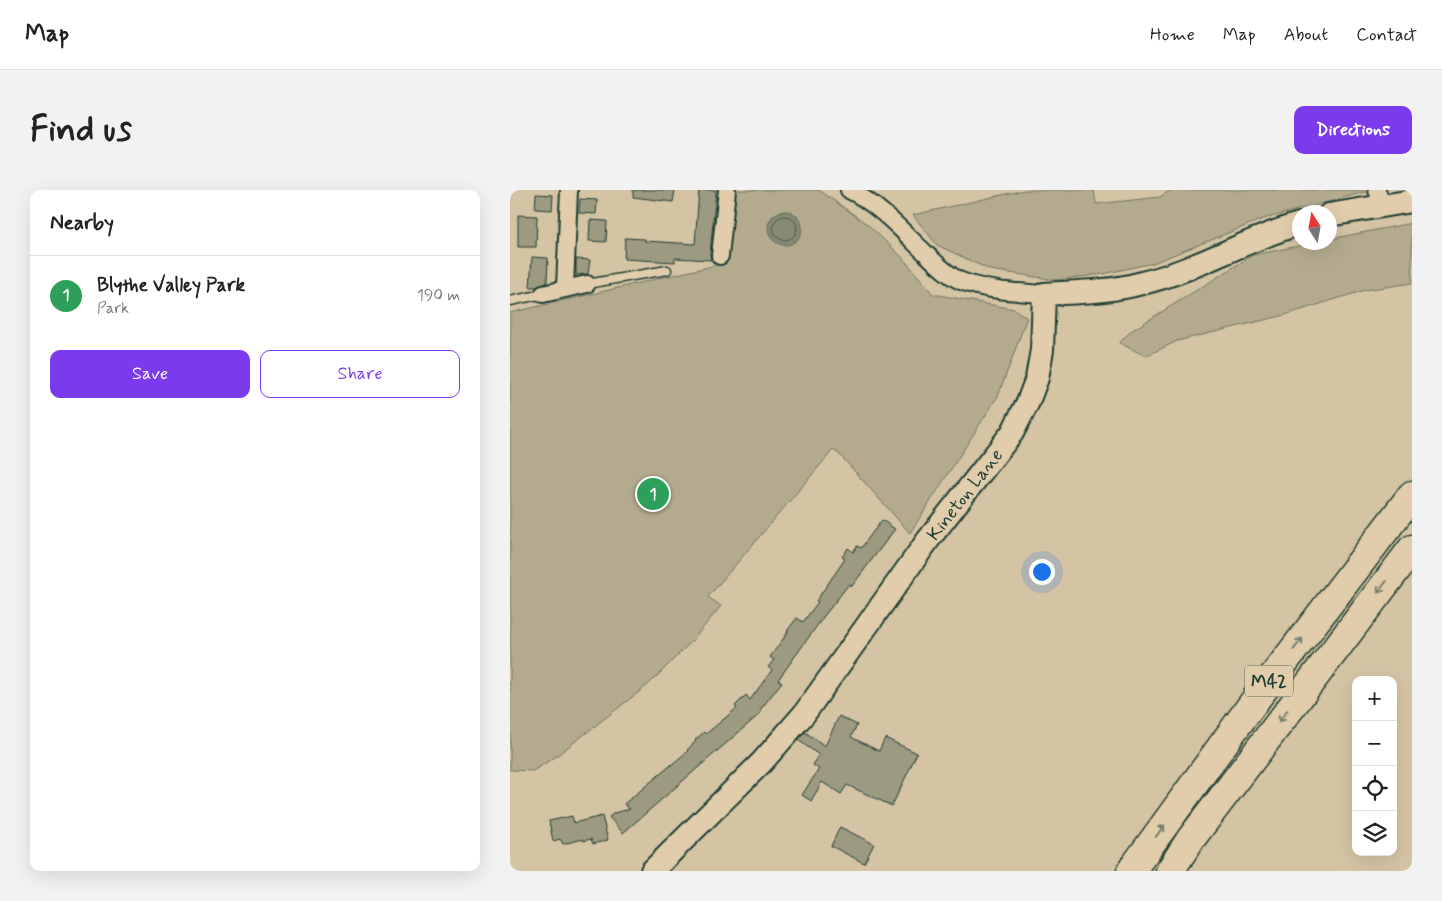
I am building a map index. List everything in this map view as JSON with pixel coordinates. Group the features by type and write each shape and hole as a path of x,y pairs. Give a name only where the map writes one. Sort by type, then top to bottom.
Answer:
{"highway":[{"name":"M42","path":"1131,871 1256,699 1412,496"},
{"name":"M42","path":"1170,871 1190,840 1412,549"}],"street":[{"path":"565,288 569,190"},
{"path":"720,256 728,190"},
{"path":"849,190 858,194 899,227 933,260 960,280 987,288 1014,292 1044,294 1115,290 1173,274 1292,227"},
{"path":"1337,213 1380,198 1412,201"},
{"path":"543,294 587,284"},
{"name":"Kineton Lane","path":"652,871 762,762 804,714 928,540 1012,433 1028,402 1037,378 1042,350 1044,294"}],"lane":[{"path":"587,284 667,270"},
{"path":"510,301 543,294"}],"shaded area":[{"path":"733,190 819,190 867,224 901,256 933,294 1014,309 1027,318 998,396 910,533 839,454 833,450 708,597 721,606 691,642 649,684 555,757 533,771 510,770 510,313 725,263"},
{"path":"1024,190 1094,190 1096,204 1160,197 1171,190 1373,190 1316,205 1292,205 1292,211 1263,219 1153,263 1103,274 1056,280 990,270 937,245 913,215"},
{"path":"1412,223 1412,283 1365,290 1285,315 1177,341 1146,356 1119,343 1131,331 1253,255 1292,247 1292,250 1337,250 1337,238"}],"water":[{"path":"785,211 792,212 797,216 801,221 801,235 797,240 792,244 785,245 778,244 773,240 769,235 768,228 769,221 773,216 778,212"}],"building":[{"path":"633,190 675,190 673,202 633,197"},
{"path":"699,190 716,190 711,260 675,258 675,262 624,259 625,238 695,244"},
{"path":"536,194 553,195 552,210 535,209"},
{"path":"580,199 597,200 596,214 579,213"},
{"path":"518,215 537,216 536,247 518,247"},
{"path":"590,220 607,221 606,242 589,241"},
{"path":"532,257 548,258 547,283 536,287 530,287"},
{"path":"576,259 590,260 588,274 576,275"},
{"path":"882,520 895,529 852,586 849,584 824,616 778,680 782,682 760,710 762,712 623,833 609,817 614,813 630,809 624,804 688,751 695,740 704,732 706,734 737,708 735,706 746,695 750,700 772,670 768,667 774,660 770,657 787,631 797,618 803,622 818,602 816,601 845,559 842,557 848,548 853,552 857,546 861,548"},
{"path":"839,716 857,725 851,737 879,751 885,738 917,753 892,806 847,785 841,794 822,782 811,801 802,795 819,769 813,765 819,755 798,740 805,732 825,746"},
{"path":"572,816 574,823 602,816 608,840 593,844 591,839 563,844 560,839 553,841 549,821"},
{"path":"840,827 874,844 864,863 831,846"}],"place":[{"name":"Blythe Valley Park","path":"653,494"}]}
